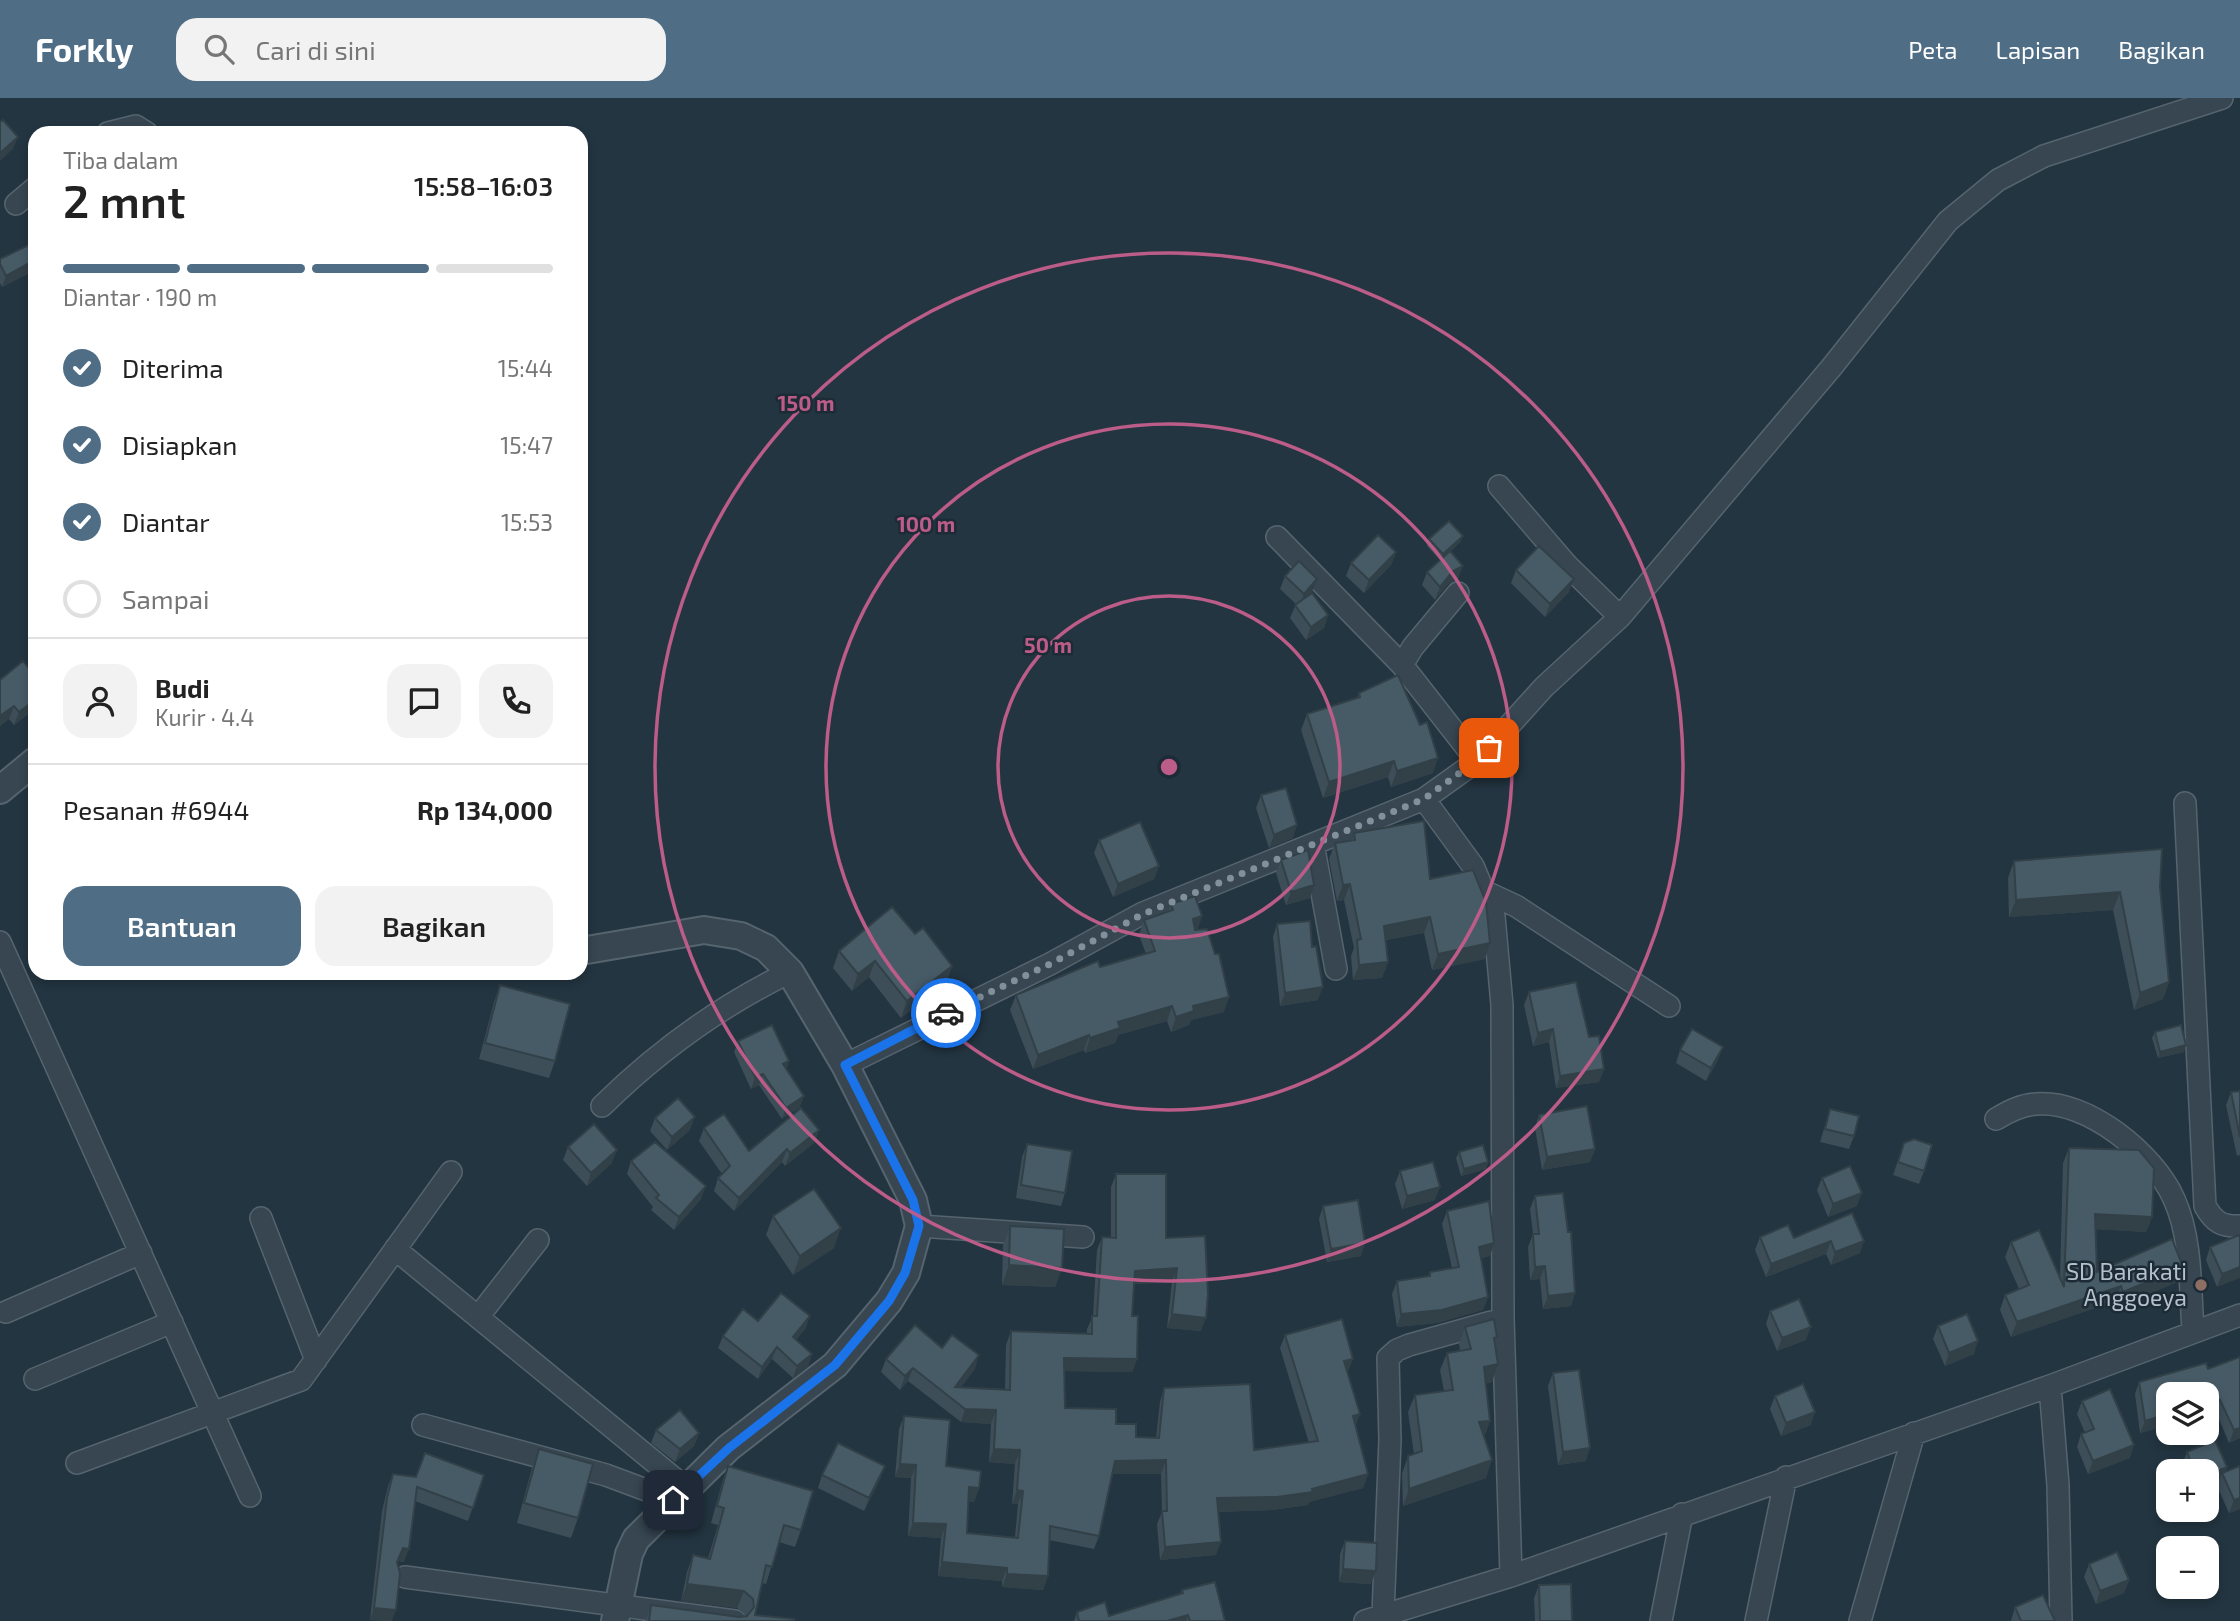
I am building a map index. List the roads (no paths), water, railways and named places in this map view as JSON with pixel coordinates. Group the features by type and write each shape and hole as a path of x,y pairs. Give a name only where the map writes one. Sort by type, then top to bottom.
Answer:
{"street":[{"path":"845,1065 1050,964 1143,914 1424,799 1476,761 1544,687 1620,617 1831,368 1948,221 1998,180 2043,156 2222,98"},
{"path":"16,204 28,194"},
{"path":"1499,486 1567,565 1620,617"},
{"path":"1277,537 1402,665 1476,761"},
{"path":"1402,665 1413,647 1458,593"},
{"path":"0,790 28,767"},
{"path":"1424,799 1474,866 1494,916 1502,1005 1503,1318 1511,1576"},
{"path":"2185,803 2205,1206 2211,1217 2222,1226 2240,1226"},
{"path":"1314,844 1336,969"},
{"path":"1486,892 1516,906 1670,1006"},
{"path":"588,950 704,930 741,936 766,948 790,972 845,1065 913,1200 919,1226 905,1273 889,1301 835,1365 729,1448 636,1539 629,1554 616,1613"},
{"path":"0,942 250,1496"},
{"path":"602,1107 627,1082 693,1029 790,972"},
{"path":"1996,1119 2015,1108 2037,1103 2084,1112 2125,1139 2155,1167 2175,1200 2186,1246 2193,1331"},
{"path":"76,1463 212,1410 301,1380 450,1172"},
{"path":"261,1218 316,1360"},
{"path":"919,1226 1083,1237"},
{"path":"478,1317 538,1240"},
{"path":"395,1249 478,1317 680,1494"},
{"path":"6,1312 141,1254"},
{"path":"1503,1318 1409,1345 1388,1358 1390,1440 1374,1618 1511,1576 2050,1386 2240,1315"},
{"path":"35,1378 172,1322"},
{"path":"2050,1386 2058,1485 2061,1621"},
{"path":"423,1425 680,1494"},
{"path":"1860,1621 1914,1433"},
{"path":"1756,1621 1786,1478"},
{"path":"1661,1621 1682,1514"},
{"path":"405,1577 616,1613 734,1621"}],"place":[{"name":"SD Barakati Anggoeya","path":"2201,1285"}]}
